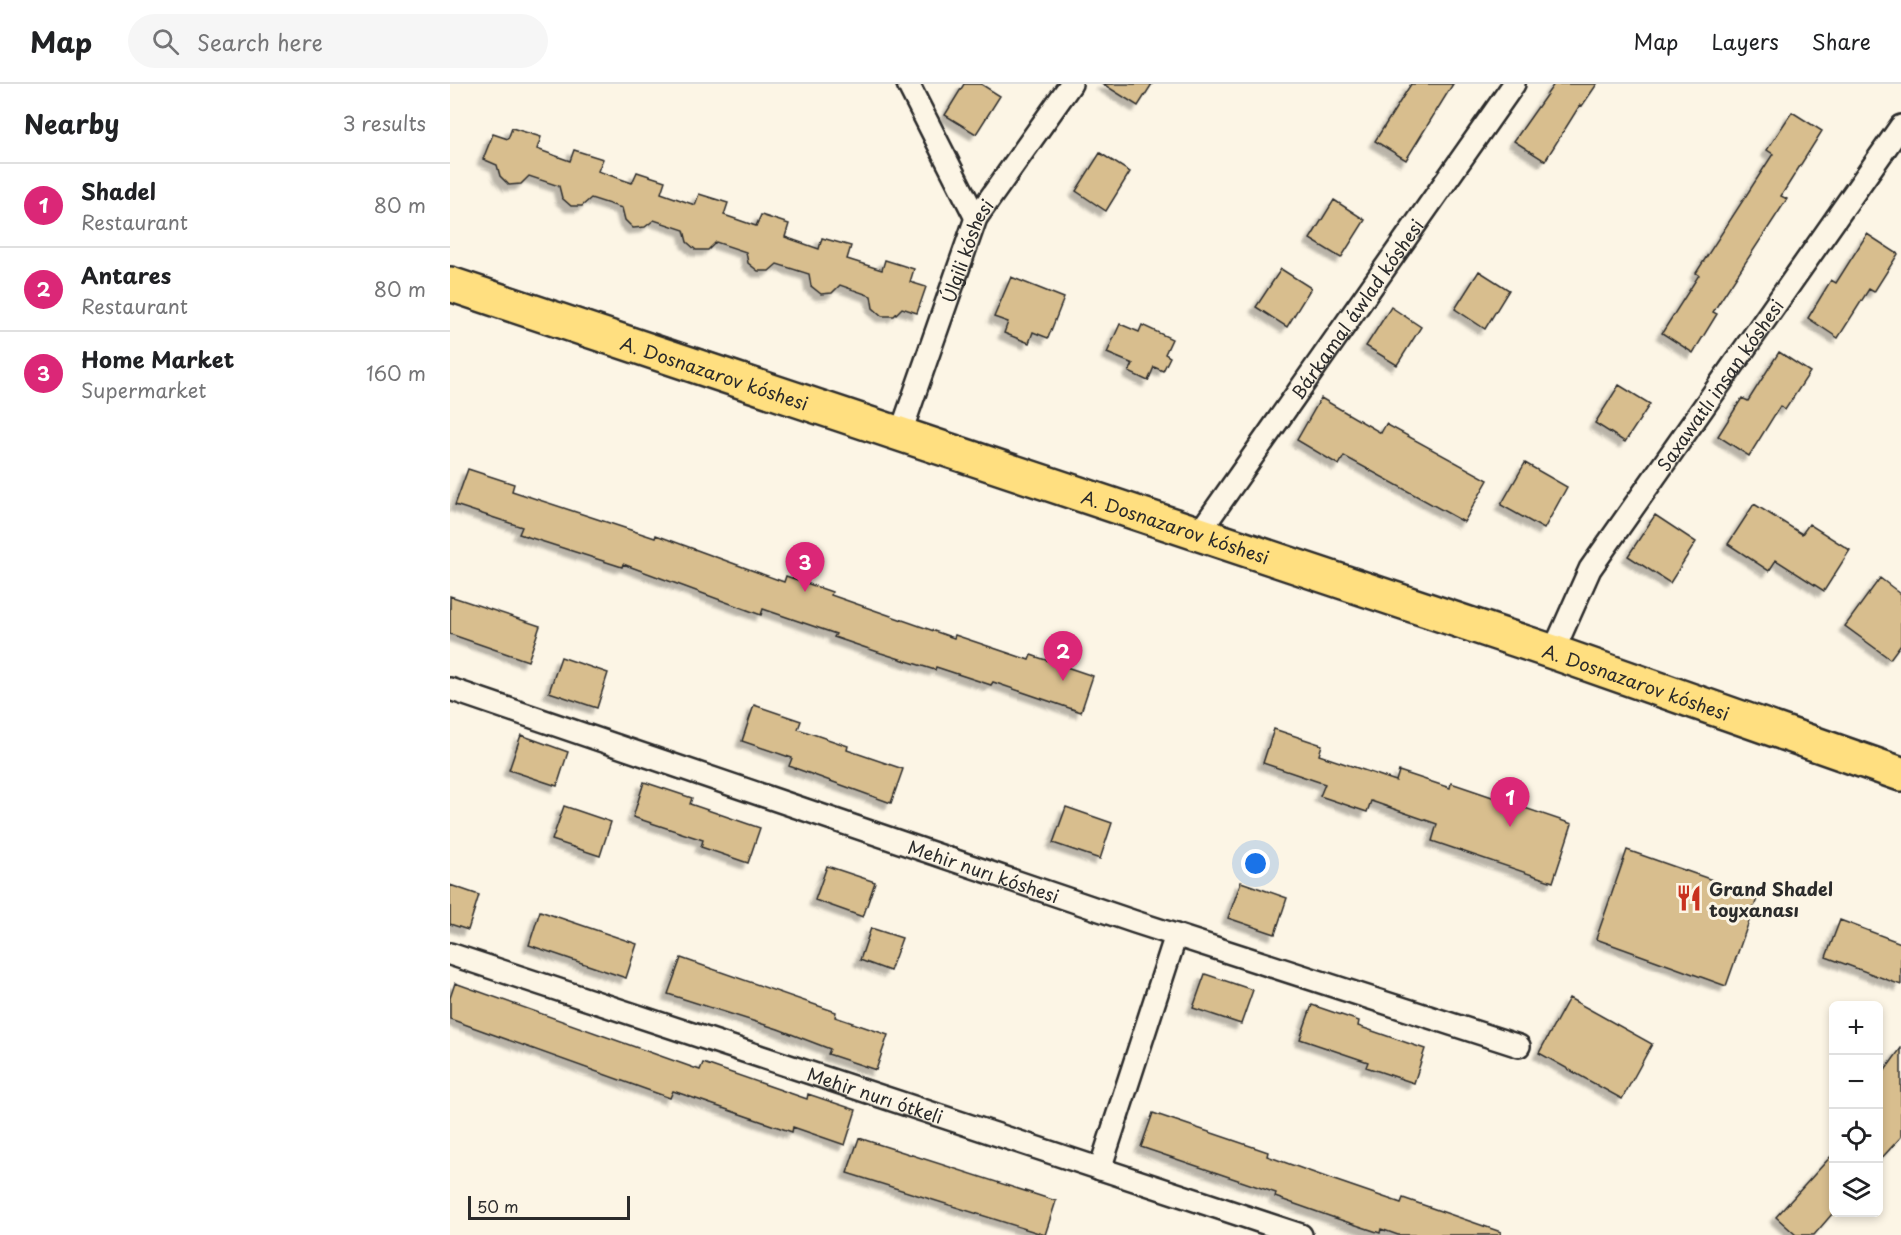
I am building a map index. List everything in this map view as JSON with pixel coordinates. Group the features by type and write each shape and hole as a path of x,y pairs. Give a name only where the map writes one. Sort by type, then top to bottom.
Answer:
{"main road":[{"name":"A. Dosnazarov kóshesi","path":"450,284 1553,652 1901,772"}],"street":[{"path":"908,84 976,218"},
{"name":"Úlgili kóshesi","path":"900,435 976,218 1071,84"},
{"name":"Bárkamal áwlad kóshesi","path":"1199,534 1514,84"},
{"name":"Saxawatlı insan kóshesi","path":"1553,652 1590,570 1901,126"},
{"name":"Mehir nurı kóshesi","path":"450,689 1176,935 1519,1046"},
{"path":"1100,1169 1176,935"},
{"name":"Mehir nurı ótkeli","path":"450,954 1301,1235"}],"building":[{"path":"964,84 981,84 1000,96 976,134 945,115"},
{"path":"1103,84 1152,84 1138,106"},
{"path":"1411,84 1453,84 1406,160 1375,141"},
{"path":"1554,84 1597,84 1582,106 1580,105 1545,161 1514,141"},
{"path":"1792,112 1822,131 1781,196 1787,199 1713,312 1717,314 1693,353 1662,333 1699,275 1696,273 1773,154 1767,150"},
{"path":"512,128 541,137 537,149 570,161 574,150 603,159 598,171 632,183 637,172 665,181 661,193 695,205 699,194 728,203 724,215 756,226 761,215 789,224 785,237 819,249 822,238 851,246 847,259 882,270 885,260 914,269 910,282 926,287 917,313 902,308 894,316 882,316 873,308 871,296 840,285 832,293 821,294 811,286 809,274 777,264 769,271 758,271 748,263 746,252 716,242 708,250 696,250 687,242 684,230 654,220 645,227 633,228 625,220 622,208 591,198 582,206 571,206 562,198 559,186 529,176 521,184 509,185 500,176 497,165 483,159 493,134 508,139"},
{"path":"1100,153 1130,172 1106,211 1076,191"},
{"path":"1334,200 1365,220 1341,258 1310,239"},
{"path":"1867,234 1898,254 1874,292 1869,289 1838,338 1808,318 1831,280 1836,283"},
{"path":"1281,269 1311,288 1287,327 1256,307"},
{"path":"1479,271 1509,290 1485,329 1455,309"},
{"path":"1011,277 1064,298 1048,338 1033,332 1029,343 1004,333 1008,322 994,317"},
{"path":"1391,307 1421,327 1397,365 1366,346"},
{"path":"1120,324 1139,332 1142,325 1172,339 1165,354 1170,357 1163,371 1154,367 1148,381 1129,372 1133,364 1107,353"},
{"path":"1779,352 1810,372 1785,410 1780,406 1749,456 1718,436 1742,398 1748,401"},
{"path":"1619,385 1650,404 1625,442 1595,423"},
{"path":"1321,398 1381,433 1386,424 1488,480 1464,522 1344,456 1339,465 1297,440"},
{"path":"1525,463 1567,487 1544,529 1501,505"},
{"path":"468,469 514,484 512,491 655,538 656,535 784,582 786,576 832,592 831,595 954,638 955,635 1029,660 1031,655 1093,676 1081,712 993,682 991,685 936,667 935,670 881,653 834,637 836,634 763,609 761,615 623,564 622,567 519,534 522,527 455,505"},
{"path":"1754,504 1802,534 1809,524 1850,550 1824,591 1776,560 1769,571 1728,544"},
{"path":"1655,515 1696,542 1670,583 1628,556"},
{"path":"1880,578 1901,594 1901,644 1890,659 1845,626"},
{"path":"450,596 540,626 528,661 450,634"},
{"path":"561,657 608,673 597,708 549,692"},
{"path":"754,705 801,721 798,729 848,746 847,750 903,769 891,803 789,766 792,758 742,741"},
{"path":"1274,729 1322,745 1319,755 1396,781 1399,771 1450,788 1451,783 1572,824 1553,882 1432,841 1437,824 1371,801 1367,812 1320,796 1325,784 1263,763"},
{"path":"521,735 568,752 557,786 509,770"},
{"path":"644,782 692,798 690,804 760,828 748,863 701,847 703,840 633,817"},
{"path":"564,806 611,822 600,856 552,840"},
{"path":"1066,807 1112,823 1100,859 1053,843"},
{"path":"1627,850 1758,896 1726,986 1596,939"},
{"path":"827,866 875,882 863,917 815,900"},
{"path":"1241,882 1287,898 1275,934 1228,918"},
{"path":"450,885 479,895 468,930 450,924"},
{"path":"540,911 637,944 626,978 529,945"},
{"path":"1840,920 1901,943 1901,985 1826,957"},
{"path":"871,928 902,938 890,971 860,960"},
{"path":"681,958 836,1012 835,1017 888,1035 876,1070 828,1054 830,1049 778,1029 668,994"},
{"path":"1205,974 1253,990 1241,1024 1193,1008"},
{"path":"455,983 700,1070 703,1063 807,1099 808,1094 856,1110 845,1145 793,1127 792,1132 673,1091 670,1098 450,1019 450,998"},
{"path":"1569,998 1652,1044 1622,1099 1539,1053"},
{"path":"1312,1005 1359,1021 1358,1026 1425,1049 1414,1083 1366,1067 1368,1062 1300,1039"},
{"path":"1901,1048 1901,1137 1883,1157 1883,1109 1883,1073"},
{"path":"1153,1113 1268,1152 1267,1156 1334,1180 1401,1203 1403,1198 1501,1232 1500,1235 1398,1235 1381,1229 1380,1233 1275,1197 1276,1193 1141,1147"},
{"path":"859,1138 1056,1201 1045,1235 847,1173"},
{"path":"1829,1158 1830,1217 1814,1235 1796,1235 1776,1217"}],"place":[{"name":"Home Market","path":"805,592"},
{"name":"Antares","path":"1063,681"},
{"name":"Shadel","path":"1510,827"},
{"name":"Grand Shadel toyxanası","path":"1689,898"}]}
